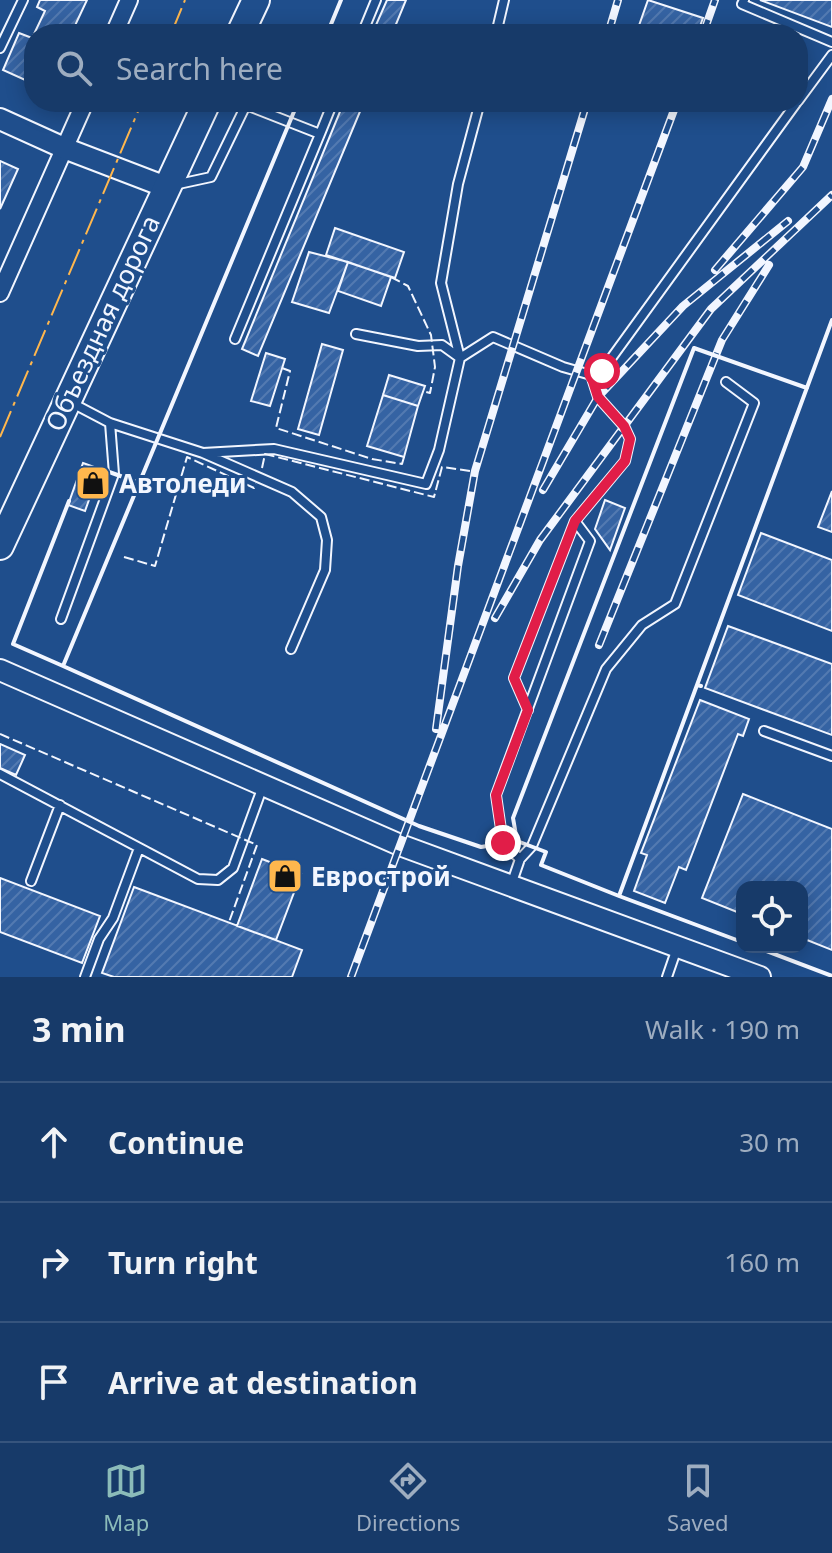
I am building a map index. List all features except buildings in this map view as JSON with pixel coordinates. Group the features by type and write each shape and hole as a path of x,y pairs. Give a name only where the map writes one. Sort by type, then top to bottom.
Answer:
{"main road":[{"path":"245,24 256,0"},
{"name":"Объездная дорога","path":"0,546 202,112"}],"street":[{"path":"118,24 129,0"},
{"path":"0,293 80,112"},
{"path":"0,119 64,148 166,187"},
{"path":"0,670 400,845 760,977"}],"lane":[{"path":"0,48 23,0"},
{"path":"366,24 376,0"},
{"path":"498,24 504,0"},
{"path":"744,0 742,4 789,24"},
{"path":"808,32 832,42"},
{"path":"808,88 832,55"},
{"path":"166,187 211,177 243,112"},
{"path":"264,112 320,134"},
{"path":"235,339 329,112"},
{"path":"203,453 274,449 426,484 439,450 460,358 441,283 458,184 477,112"},
{"path":"460,358 493,337 563,367 591,375 602,371 791,112"},
{"path":"356,334 418,346 442,345 460,358"},
{"path":"528,710 514,678 575,521 625,461 630,439 624,426 598,397 591,375"},
{"path":"511,886 520,859 532,846 606,669 642,625 675,604 754,403 726,382"},
{"path":"66,400 110,423 203,453 292,492 321,517 327,540 325,570 291,649"},
{"path":"61,619 114,474 110,423"},
{"path":"520,859 503,843 496,795 590,541 575,521"},
{"path":"764,731 832,756"},
{"path":"0,774 198,879 218,880 233,868 264,785"},
{"path":"31,881 60,805"},
{"path":"85,977 99,939 113,918 139,848"},
{"path":"667,977 678,947"}],"railway":[{"path":"611,24 618,0"},
{"path":"707,24 715,0"},
{"path":"715,270 803,167 832,99"},
{"path":"436,729 458,566 475,471 584,112"},
{"path":"351,977 673,112"},
{"path":"495,618 540,540 711,309 832,195"},
{"path":"543,490 598,397 683,306 788,221"},
{"path":"599,645 722,340 769,265"}],"fence":[{"path":"391,277 408,286 431,335 435,367 430,393 423,391"},
{"path":"282,368 290,371 276,428 372,459 402,464 404,457"},
{"path":"262,468 265,454 434,497 442,467 470,471"},
{"path":"124,557 155,566 187,457 254,488 256,484"},
{"path":"0,734 257,845 229,922"}],"wall":[{"path":"331,24 341,0"},
{"path":"294,112 63,666 419,826 481,847 517,841"},
{"path":"697,685 832,320"},
{"path":"619,896 541,865 546,852 517,841 513,818 694,348 807,388"},
{"path":"98,468 140,483"},
{"path":"63,666 13,644 69,501"},
{"path":"701,686 697,685 619,896 736,940"},
{"path":"772,953 832,976"}],"power":[{"path":"175,24 185,0"},
{"path":"0,437 138,112"}],"place":[{"name":"Автоледи","path":"93,483"},
{"name":"Еврострой","path":"285,876"}],"route":[{"path":"503,843 496,795 528,710 514,678 575,521 625,461 630,439 624,426 598,397 591,375 602,371"}]}
